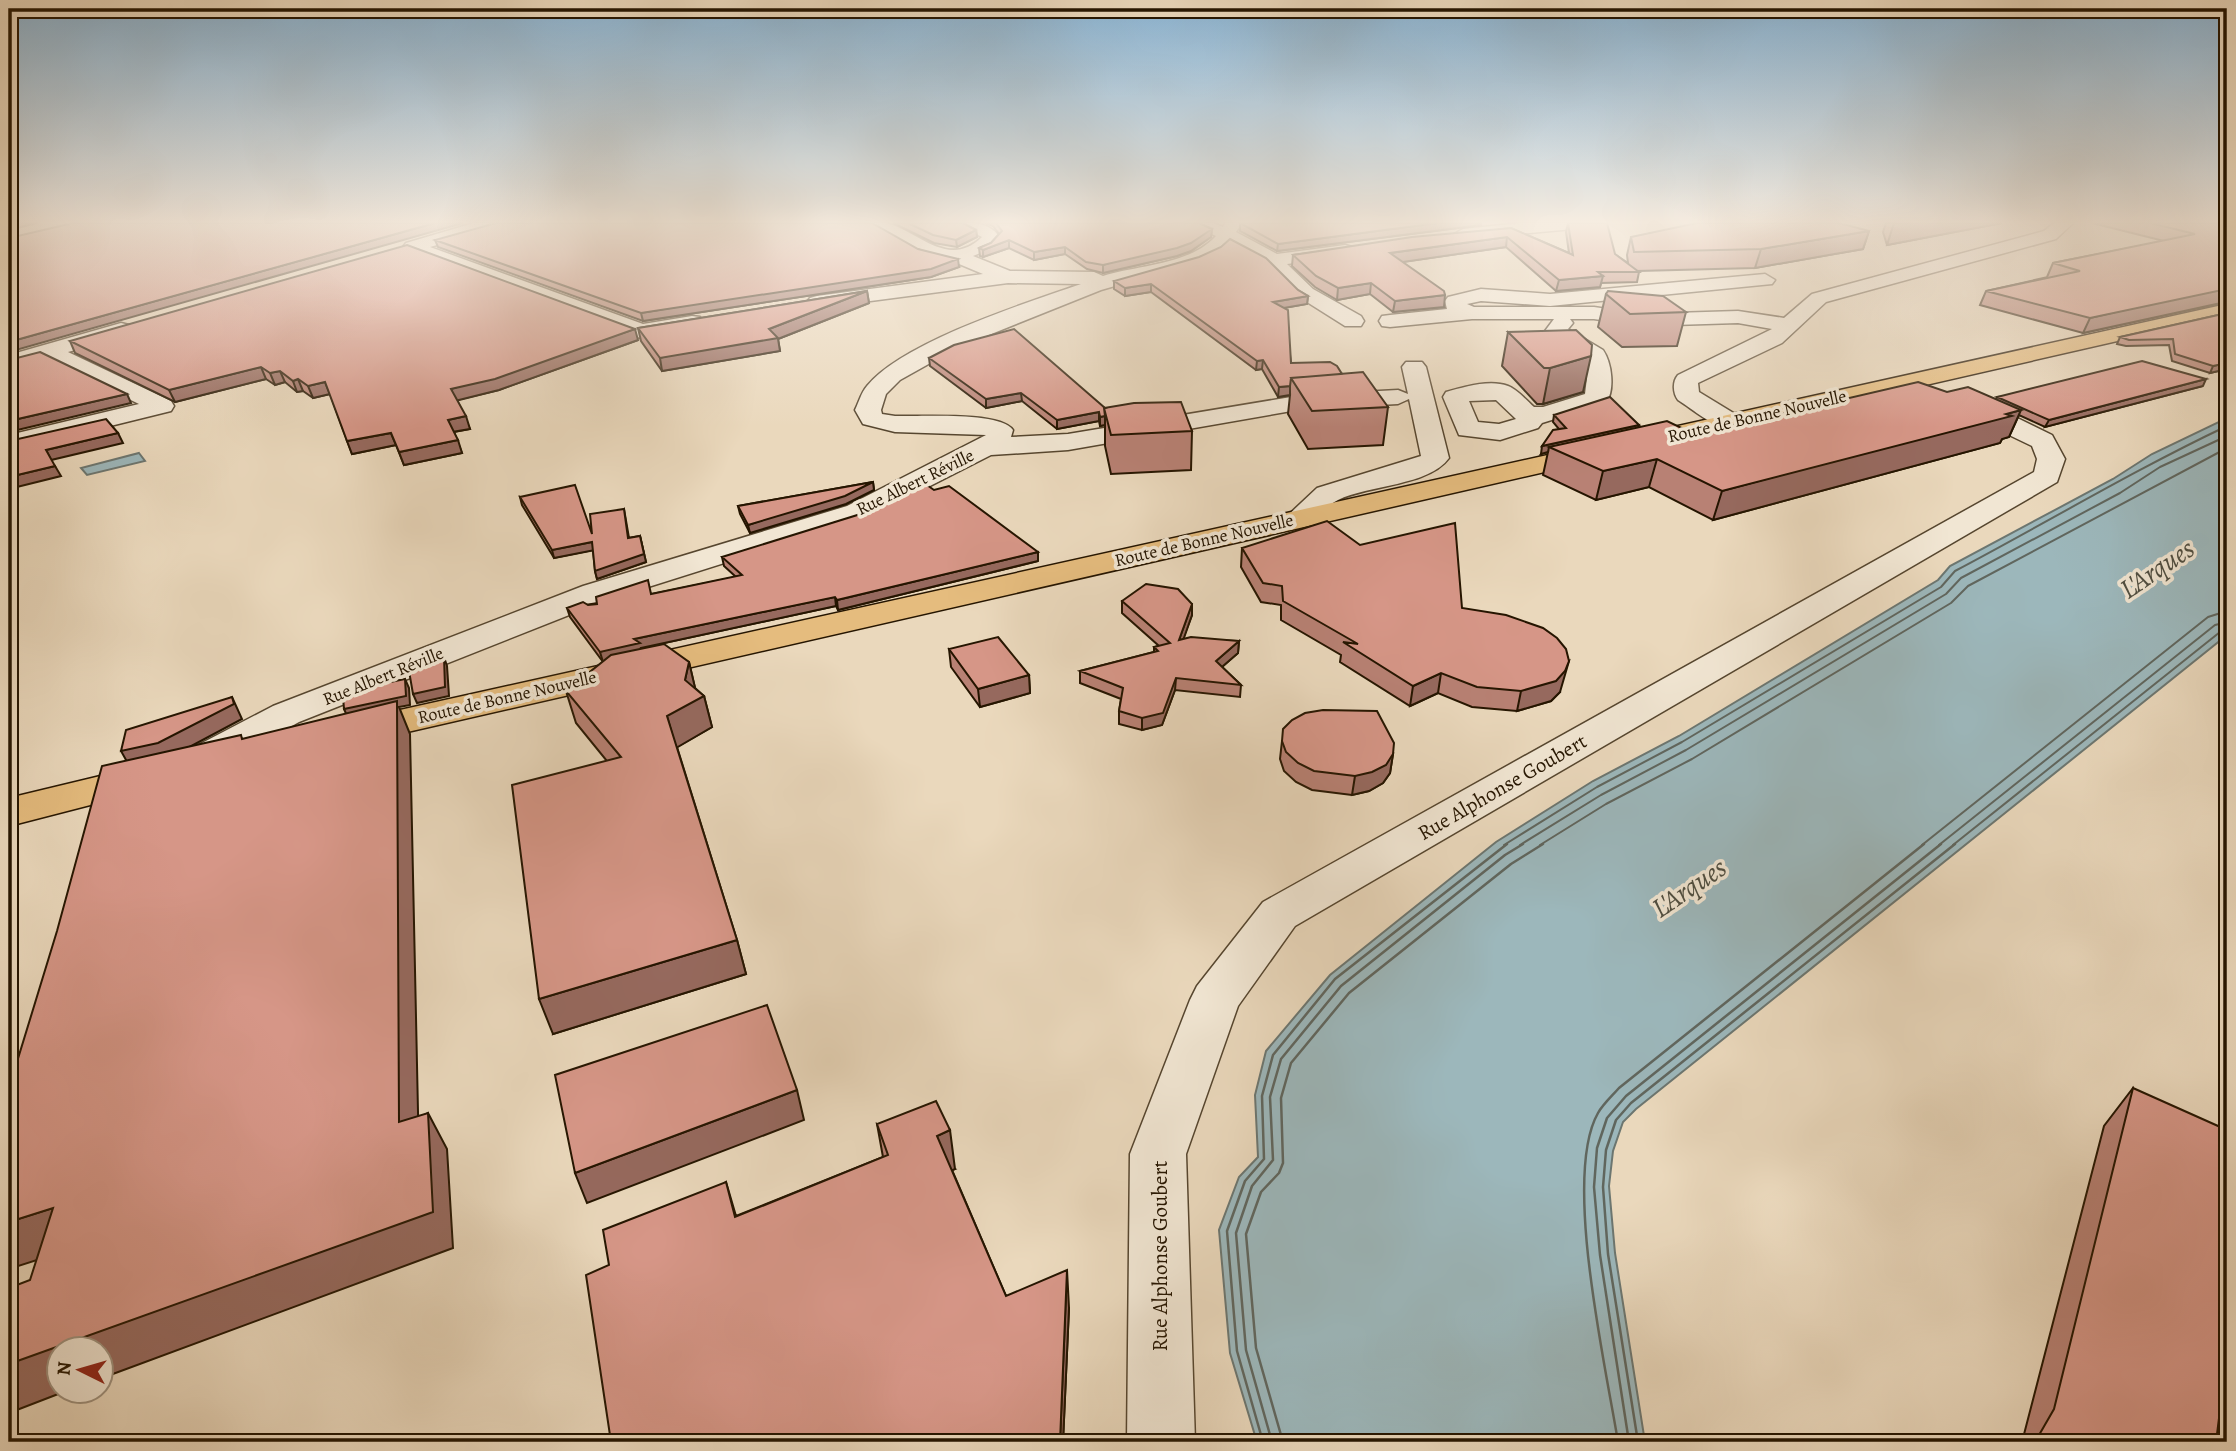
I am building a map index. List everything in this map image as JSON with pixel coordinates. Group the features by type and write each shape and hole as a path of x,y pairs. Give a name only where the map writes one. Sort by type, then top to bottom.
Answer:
{"main road":[{"name":"Route de Bonne Nouvelle","path":"329,737 2227,310"},
{"path":"9,812 288,747"}],"street":[{"path":"525,291 641,331 708,320"},
{"path":"802,304 890,291"},
{"name":"Rue Albert Réville","path":"978,436 872,419 868,410 876,390 901,369 933,351 1006,319 1083,291"},
{"path":"1304,291 1353,321"},
{"path":"1472,313 1457,307 1455,301 1481,295 1550,300 1645,291"},
{"path":"1731,422 1687,395 1686,380 1763,344 1819,298 1846,291"},
{"path":"1390,321 1472,313 1594,313 1642,320"},
{"path":"1528,415 1545,415 1597,398 1599,378 1595,355 1556,331 1562,323 1738,317 1789,325"},
{"path":"9,362 138,324"},
{"path":"9,443 162,405 48,351"},
{"path":"1299,519 1327,494 1427,465 1435,458 1414,368"},
{"name":"Rue Alphonse Goubert","path":"1161,1442 1158,1154 1215,1000 1279,914 2047,476 2051,459 2043,441 1994,416 1904,383"},
{"path":"978,436 1068,442 1303,402 1398,397"},
{"name":"Rue Albert Réville","path":"180,771 286,714 595,593 857,512 902,487 978,436"}],"water":[{"name":"L'Arques","path":"2227,418 2227,635 1623,1122 1613,1151 1609,1186 1615,1253 1645,1442 1257,1442 1230,1353 1219,1230 1239,1177 1258,1157 1255,1095 1266,1051 1330,975 1496,842 1593,781 1679,736 1938,580 1950,566 2113,479 2152,454"},
{"path":"139,453 145,461 87,475 81,468"}],"building":[{"path":"9,291 193,291 9,342"},
{"path":"247,291 531,291 635,329 495,379 451,389 466,416 448,420 458,440 399,452 391,433 347,441 325,382 308,386 298,379 293,381 280,371 270,373 261,367 169,390 70,341"},
{"path":"578,291 788,291 641,313"},
{"path":"867,291 769,329 778,338 660,358 638,328"},
{"path":"1160,291 1299,291 1308,296 1273,302 1288,310 1291,363 1330,362 1337,366 1342,374 1291,378 1290,386 1279,387 1263,360 1257,361"},
{"path":"1381,291 1444,291 1445,295 1395,301"},
{"path":"1608,291 1663,296 1686,312 1630,314 1606,294"},
{"path":"1987,291 2219,291 2090,318"},
{"path":"2227,313 2227,363 2213,366 2175,354 2173,339 2129,340 2120,337"},
{"path":"1014,329 1105,408 1105,416 1100,417 1099,412 1057,420 1021,393 986,399 929,358 954,345"},
{"path":"1576,330 1592,345 1591,356 1550,368 1544,368 1508,332"},
{"path":"40,352 127,394 9,421 9,360"},
{"path":"2142,361 2206,379 2049,420 1997,397"},
{"path":"1363,372 1388,407 1312,411 1291,378"},
{"path":"1918,382 1947,392 1968,387 2021,410 2006,414 2012,416 1722,491 1657,459 1603,471 1549,447 1667,421 1694,434"},
{"path":"1610,397 1639,425 1542,446 1553,430 1566,428 1554,415"},
{"path":"1181,402 1192,431 1111,435 1104,408 1134,403"},
{"path":"106,419 118,433 46,450 55,466 9,477 9,441"},
{"path":"873,482 845,496 748,525 738,506"},
{"path":"924,483 934,490 949,486 1038,552 837,600 835,597 634,639 640,643 600,652 567,608 583,602 588,605 597,604 596,597 648,580 651,594 742,575 722,557 867,512"},
{"path":"575,485 592,534 590,514 624,509 628,538 640,536 644,554 595,571 592,542 552,550 520,497"},
{"path":"1327,521 1360,545 1455,523 1462,608 1506,615 1543,628 1566,649 1569,661 1565,671 1556,681 1521,691 1477,687 1441,673 1413,686 1343,642 1358,644 1283,601 1282,586 1263,583 1242,548"},
{"path":"1146,584 1178,589 1192,604 1179,640 1191,637 1239,641 1216,661 1241,685 1176,678 1163,713 1142,718 1119,711 1123,688 1080,671 1158,651 1154,647 1170,643 1122,601"},
{"path":"998,637 1029,675 978,689 949,649"},
{"path":"664,644 689,662 685,680 704,696 667,716 737,940 539,999 512,785 621,757 566,691 611,655"},
{"path":"444,657 445,687 413,694 409,671"},
{"path":"405,679 406,696 344,709 343,697 366,687"},
{"path":"232,697 234,704 158,743 121,751 126,730"},
{"path":"397,701 399,1122 428,1113 433,1212 87,1336 46,1336 46,1351 9,1364 9,1288 30,1280 53,1208 9,1222 9,1088 57,931 102,766 241,735 242,739"},
{"path":"1323,710 1377,711 1394,743 1393,754 1386,765 1355,776 1314,771 1298,763 1286,752 1282,741 1283,729 1305,713"},
{"path":"767,1005 797,1090 575,1173 555,1075"},
{"path":"2133,1088 2227,1130 2227,1354 2216,1442 2035,1442 2054,1409"},
{"path":"936,1101 950,1130 937,1136 1006,1296 1067,1270 1060,1442 611,1442 586,1275 609,1265 603,1230 726,1182 735,1217 888,1155 877,1124"}]}
